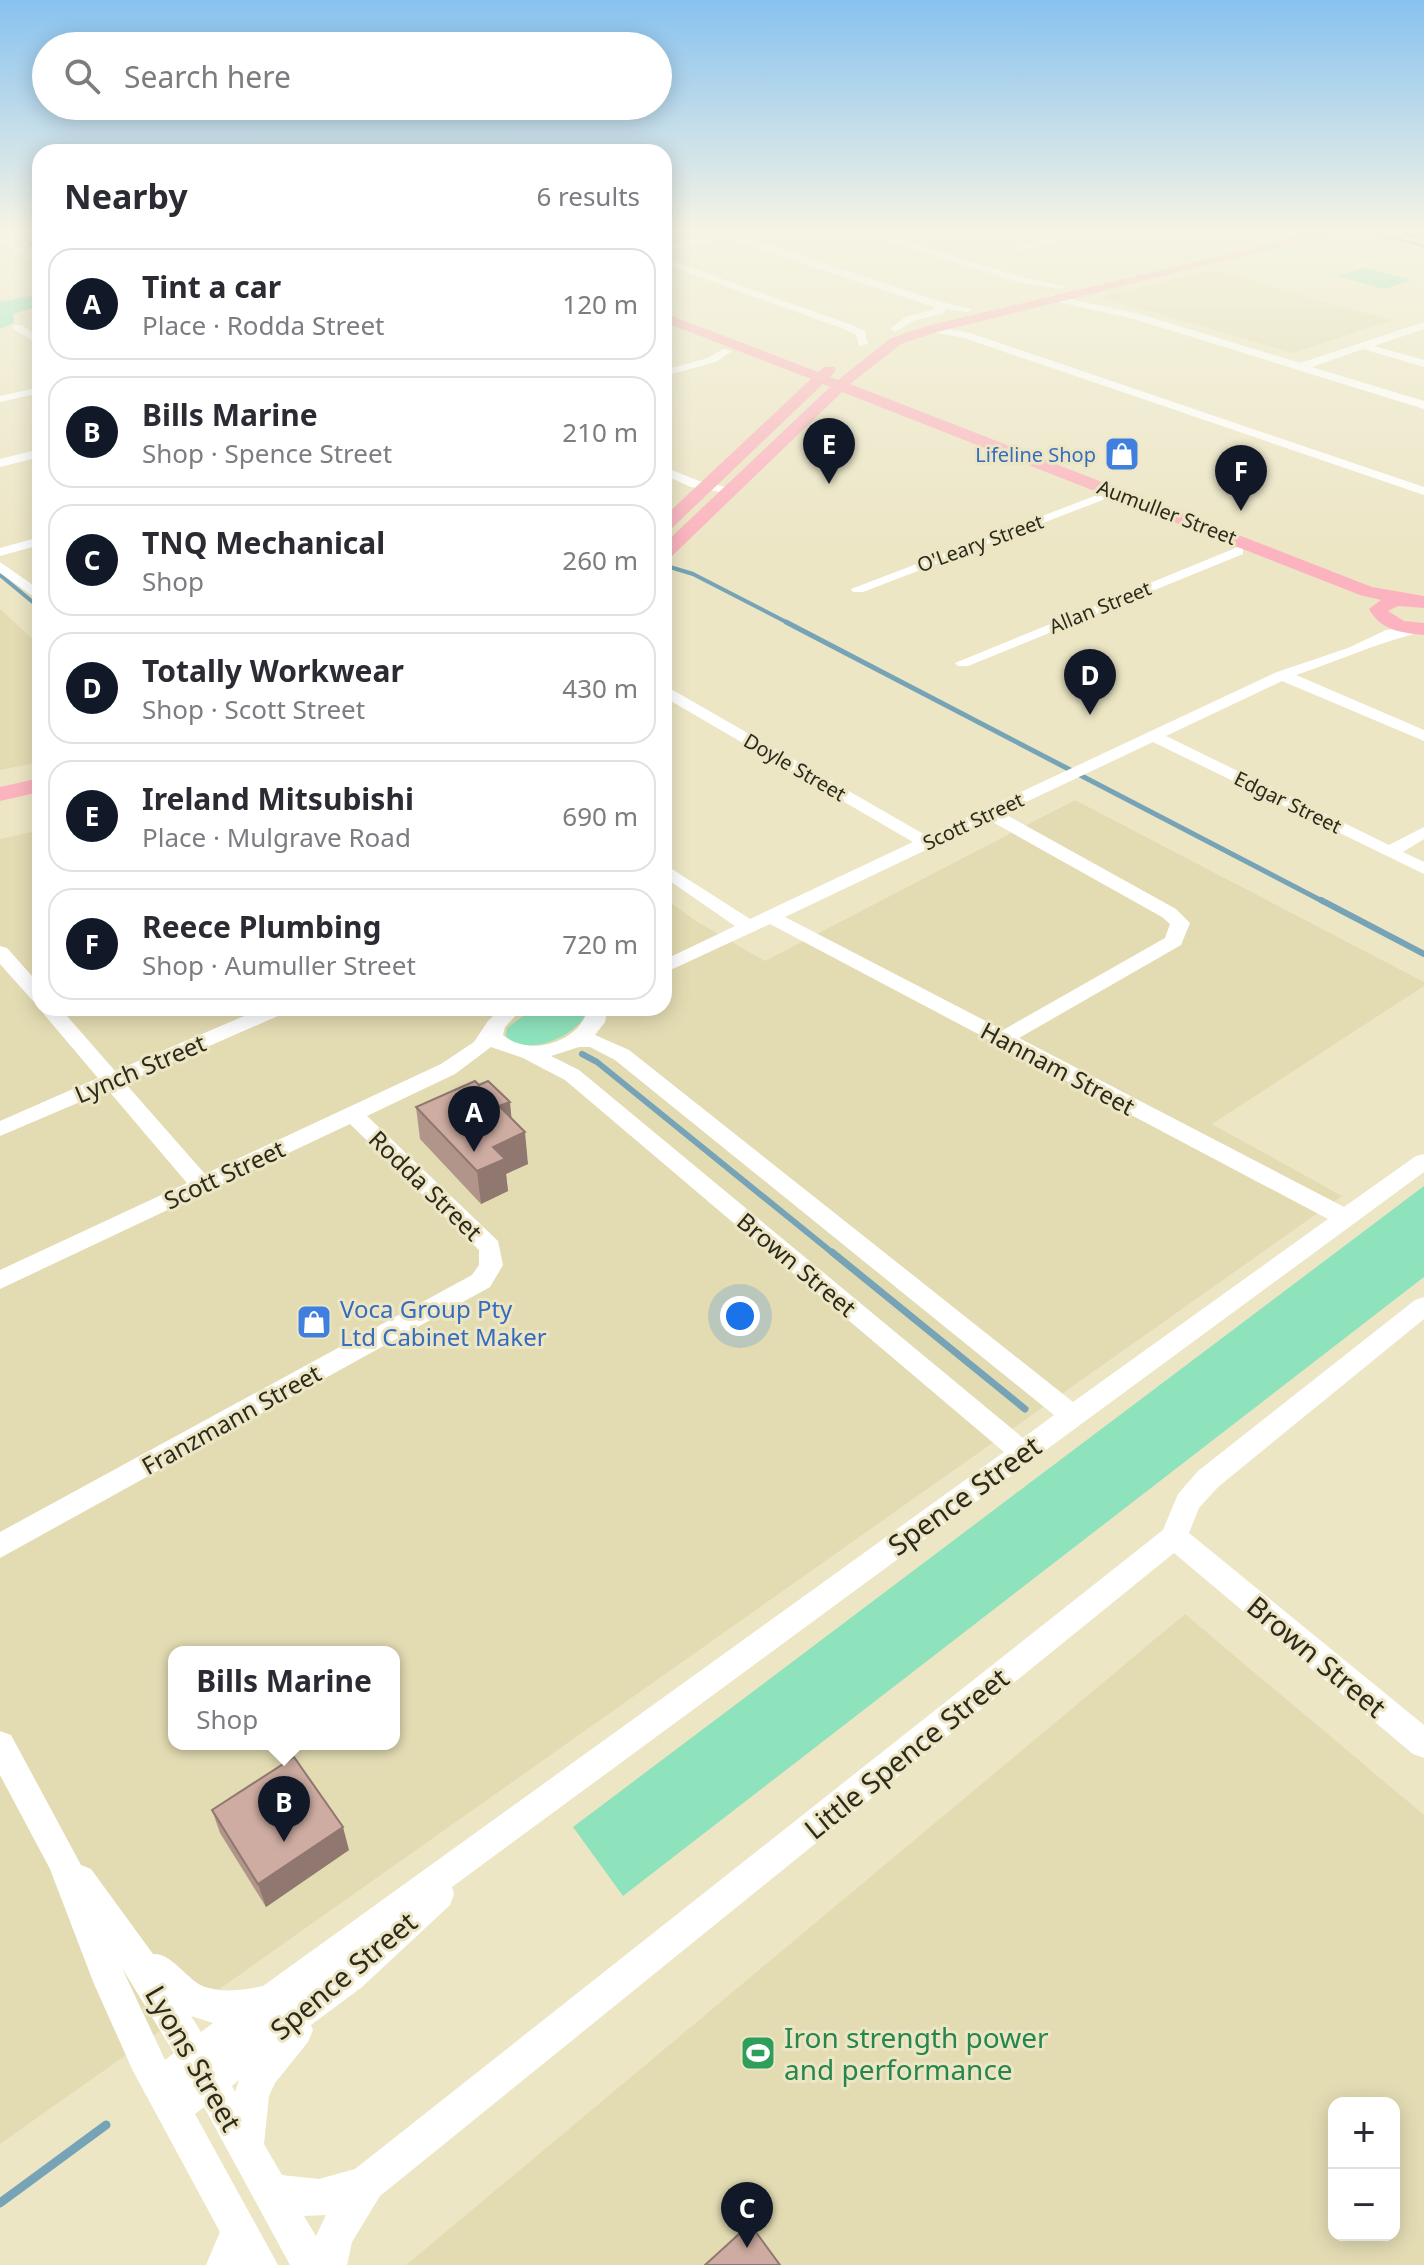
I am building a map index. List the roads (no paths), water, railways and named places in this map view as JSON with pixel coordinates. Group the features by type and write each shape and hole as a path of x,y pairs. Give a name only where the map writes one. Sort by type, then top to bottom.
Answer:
{"main road":[{"name":"Aumuller Street","path":"694,337 747,358 832,368"},
{"name":"Aumuller Street","path":"710,337 777,361 832,368"},
{"path":"672,519 832,368 863,344 879,337"},
{"path":"672,547 838,388 887,346 912,337"},
{"name":"Aumuller Street","path":"832,368 838,388 905,420 1350,594 1390,622 1420,629"},
{"name":"Aumuller Street","path":"838,388 963,433 1366,591 1416,600"},
{"path":"820,405 859,407 905,420"},
{"path":"963,433 957,437 1000,458"},
{"path":"1380,614 1381,605 1416,600"},
{"path":"0,794 32,787"},
{"path":"0,811 32,804"}],"street":[{"path":"862,337 863,344"},
{"path":"971,337 1424,491"},
{"path":"1203,337 1424,405"},
{"path":"1300,367 1390,337"},
{"path":"1363,346 1424,364"},
{"path":"712,360 727,351"},
{"path":"672,371 712,360 747,358"},
{"path":"0,399 32,392"},
{"path":"0,463 32,455"},
{"path":"672,474 707,486 733,490"},
{"name":"O'Leary Street","path":"858,589 1102,498"},
{"path":"0,553 32,543"},
{"name":"Allan Street","path":"963,663 1238,551"},
{"path":"0,553 32,579"},
{"path":"0,566 32,591"},
{"name":"Scott Street","path":"1282,675 1329,645 1374,623 1380,614"},
{"name":"Scott Street","path":"672,963 1282,675 1353,651 1391,633 1420,629"},
{"path":"1282,675 1424,736"},
{"name":"Doyle Street","path":"672,695 927,843"},
{"name":"Edgar Street","path":"1153,736 1424,869"},
{"path":"990,813 1169,913 1180,923 1174,941 1003,1039"},
{"path":"1389,852 1424,832"},
{"path":"672,875 748,927"},
{"name":"Hannam Street","path":"771,917 1346,1218"},
{"path":"0,953 32,988"},
{"path":"56,1016 202,1185"},
{"name":"Lynch Street","path":"0,1129 261,1016"},
{"path":"488,1016 492,1031"},
{"name":"Scott Street","path":"0,1280 448,1069 481,1047 502,1016"},
{"path":"572,1075 560,1056 571,1042 590,1028 596,1016"},
{"path":"601,1016 606,1035 622,1055"},
{"name":"Brown Street","path":"492,1031 493,1039 500,1046 525,1053 572,1075 1023,1453"},
{"path":"571,1042 594,1041 622,1055 1072,1415"},
{"name":"Scott Street","path":"448,1069 571,1042"},
{"name":"Rodda Street","path":"353,1114 490,1247 493,1259"},
{"name":"Spence Street","path":"203,2071 277,2000 341,1948 1424,1161"},
{"name":"Franzmann Street","path":"0,1546 481,1281 491,1270 493,1259"},
{"name":"Little Spence Street","path":"269,2191 309,2200 330,2197 367,2183 1174,1537 1188,1502 1208,1479 1424,1306"},
{"name":"Brown Street","path":"1174,1537 1419,1731"},
{"name":"Lyons Street","path":"0,1745 63,1861 111,1984 166,2097 232,2249 259,2265"},
{"name":"Spence Street","path":"166,2097 350,1975 506,1830"},
{"name":"Lyons Street","path":"63,1861 111,1923 165,2003 311,2265"},
{"path":"111,1923 176,1991 190,2001 232,2007 277,2000"},
{"path":"246,2150 247,2107 256,2078 287,2038 350,1975"},
{"name":"Little Spence Street","path":"328,2265 335,2235 367,2183"}],"waterway":[{"path":"672,568 693,574 790,624"},
{"path":"0,575 32,601"},
{"path":"786,622 1324,902"},
{"path":"1321,900 1424,954"},
{"path":"582,1054 597,1062 834,1254"},
{"path":"832,1252 1025,1409"},
{"path":"0,2203 106,2125"}],"place":[{"name":"Lifeline Shop","path":"1122,454"},
{"name":"Ireland Mitsubishi","path":"829,484"},
{"name":"Reece Plumbing","path":"1241,511"},
{"name":"Totally Workwear","path":"1090,715"},
{"name":"Tint a car","path":"474,1152"},
{"name":"Voca Group Pty Ltd Cabinet Maker","path":"314,1322"},
{"name":"Bills Marine","path":"284,1842"},
{"name":"Iron strength power and performance","path":"758,2053"},
{"name":"TNQ Mechanical","path":"747,2248"}]}
